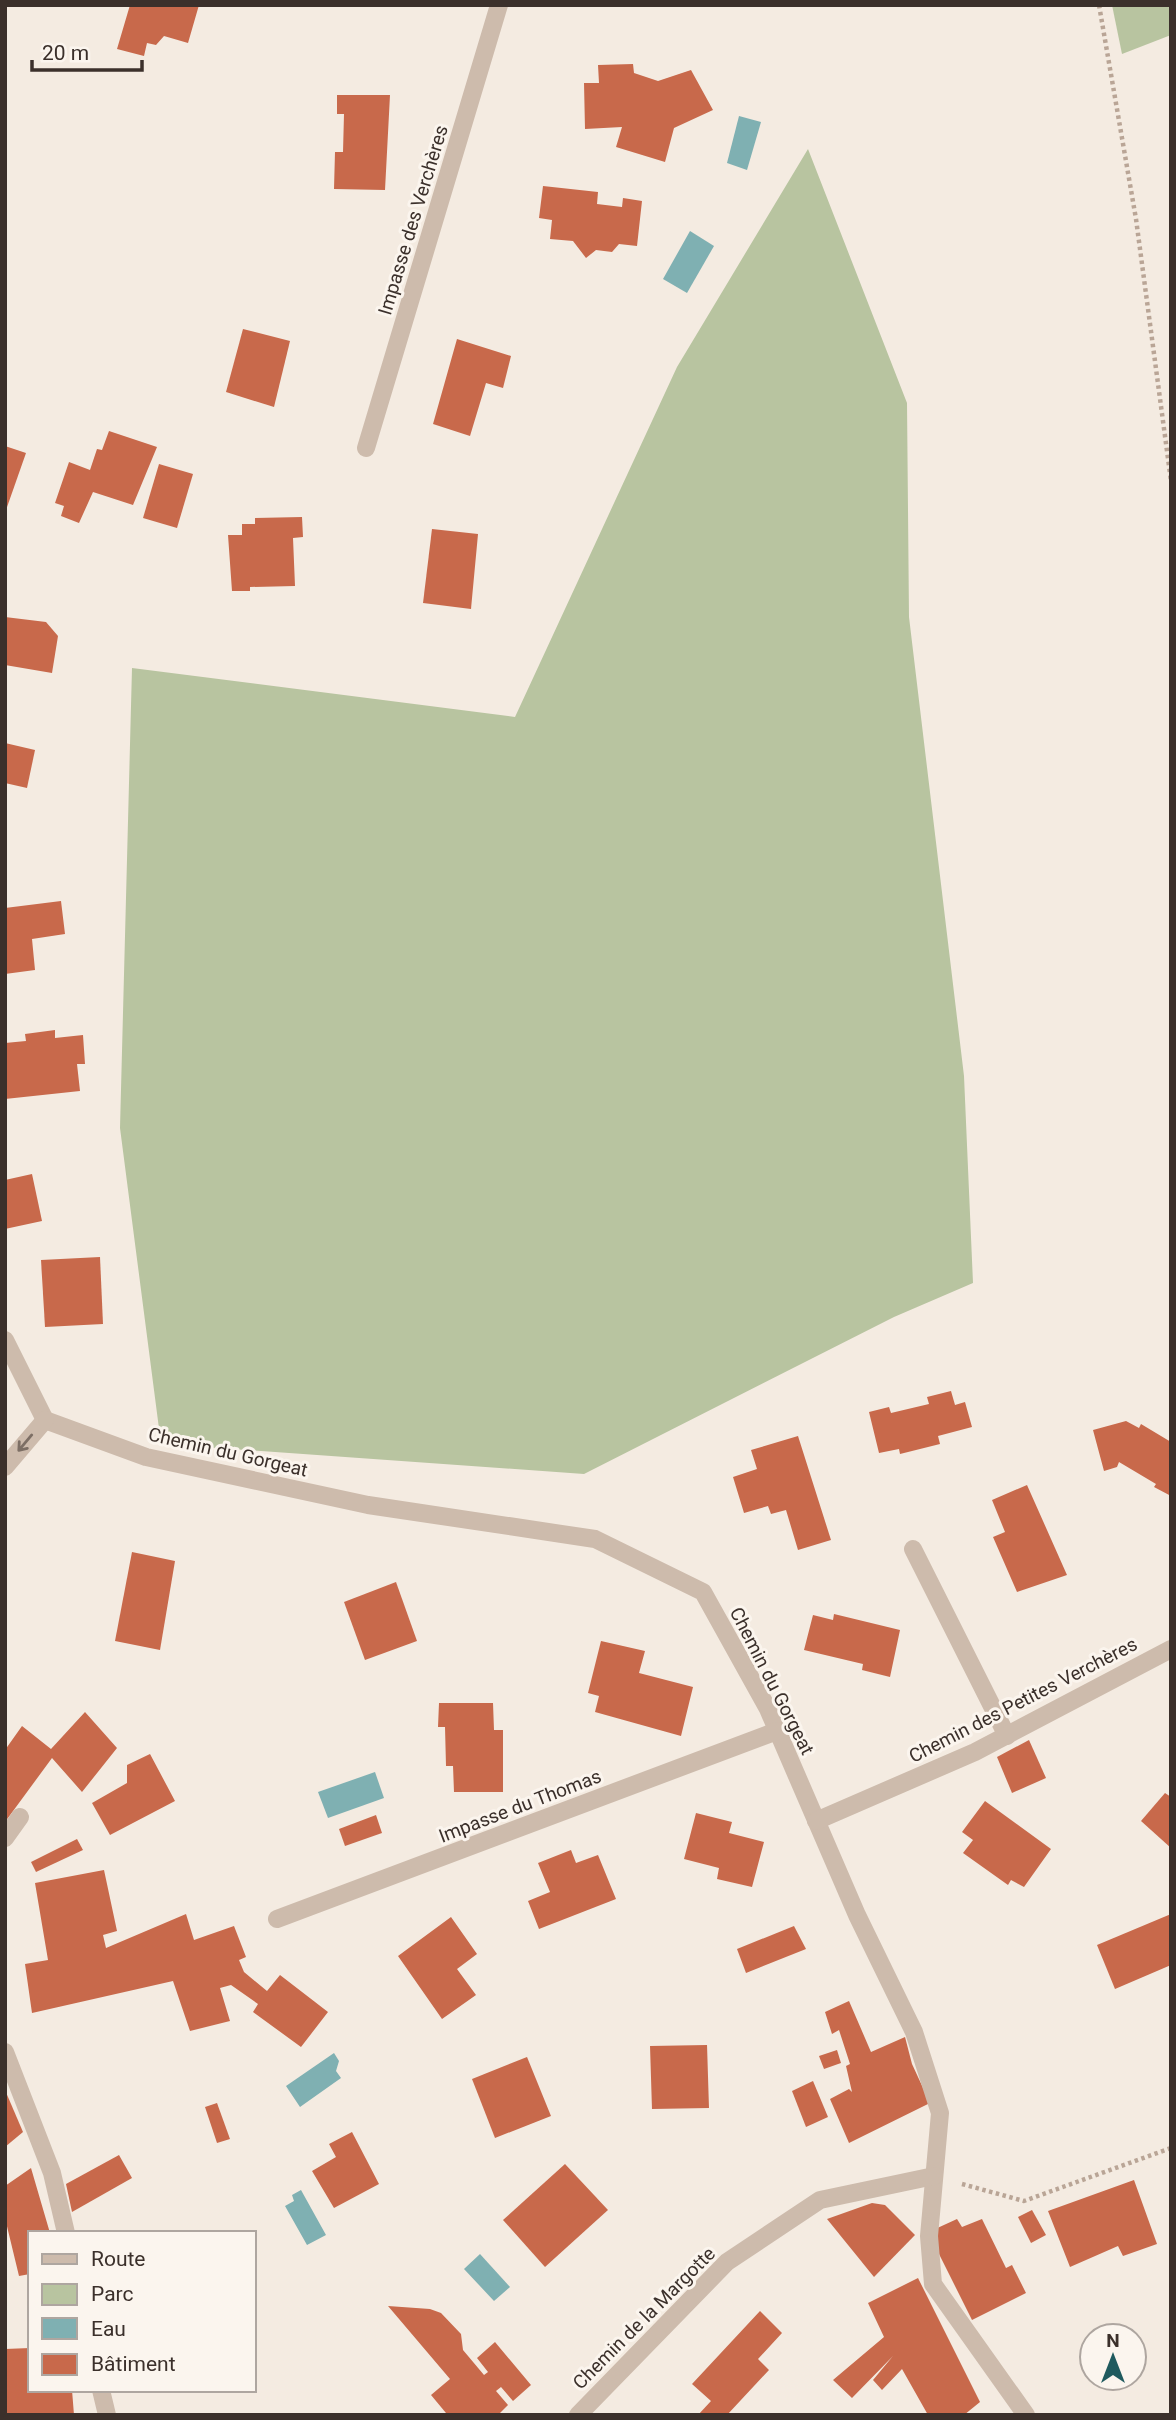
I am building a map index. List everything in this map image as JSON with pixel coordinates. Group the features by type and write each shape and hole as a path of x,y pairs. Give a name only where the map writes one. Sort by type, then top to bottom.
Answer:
{"street":[{"name":"Impasse des Verchères","path":"366,448 499,5"},
{"path":"5,1340 46,1420 5,1467"},
{"name":"Chemin du Gorgeat","path":"46,1420 146,1457 342,1500 595,1539 702,1592 777,1731 857,1915 914,2032 940,2113 929,2236 933,2284 1026,2415"},
{"path":"913,1549 1007,1736"},
{"name":"Chemin des Petites Verchères","path":"816,1821 1007,1736 1171,1649"},
{"name":"Impasse du Thomas","path":"277,1919 777,1731"},
{"path":"5,1838 20,1817"},
{"path":"5,2052 52,2173 66,2231"},
{"name":"Chemin de la Margotte","path":"578,2415 727,2262 820,2200 934,2176"},
{"path":"102,2392 107,2415"}],"path":[{"path":"1099,5 1136,219 1171,481"},
{"path":"934,2176 1024,2202 1171,2148"}],"green space":[{"path":"1112,5 1171,5 1171,35 1122,54"},
{"path":"808,149 907,403 909,617 964,1076 973,1283 894,1317 584,1474 161,1444 120,1128 132,668 515,717 677,367"}],"water":[{"path":"739,116 761,122 747,170 727,163"},
{"path":"690,231 714,246 687,293 663,279"},
{"path":"375,1772 384,1798 328,1818 318,1792"},
{"path":"334,2053 339,2061 336,2071 341,2078 300,2107 286,2086"},
{"path":"301,2190 326,2235 307,2245 285,2206 294,2201 292,2195"},
{"path":"480,2254 510,2287 494,2301 464,2269"}],"building":[{"path":"130,5 199,5 188,43 164,36 156,45 147,43 144,56 117,49"},
{"path":"633,64 634,73 658,81 691,70 713,110 674,128 665,162 616,147 622,127 585,129 584,83 599,83 598,65"},
{"path":"337,95 390,95 385,190 334,189 335,152 343,152 344,114 337,114"},
{"path":"543,186 598,192 597,204 622,207 623,198 642,201 637,246 619,244 612,252 596,250 586,258 573,241 550,239 552,220 539,218"},
{"path":"243,329 290,341 274,407 226,392"},
{"path":"457,339 511,356 503,388 486,383 470,436 433,424"},
{"path":"109,431 157,447 133,505 93,492 79,523 61,516 64,506 55,503 69,462 90,470 97,449 102,450"},
{"path":"5,446 26,453 6,510 5,510"},
{"path":"159,464 193,474 177,528 143,518"},
{"path":"302,517 303,537 293,538 295,586 250,587 250,591 232,591 228,535 242,535 242,524 255,524 255,518"},
{"path":"432,529 478,534 471,609 423,603"},
{"path":"5,617 46,622 58,636 52,673 5,665"},
{"path":"5,743 35,750 27,788 5,783"},
{"path":"61,901 65,934 32,939 35,970 5,974 5,908"},
{"path":"55,1030 55,1038 83,1035 85,1064 77,1064 80,1091 5,1099 5,1043 26,1041 25,1034"},
{"path":"32,1174 42,1221 5,1229 5,1180"},
{"path":"100,1257 103,1324 45,1327 41,1260"},
{"path":"951,1391 955,1405 965,1402 972,1427 938,1436 940,1444 900,1454 899,1449 879,1453 869,1412 889,1407 891,1413 929,1404 927,1397"},
{"path":"1126,1421 1139,1428 1141,1424 1171,1442 1171,1496 1119,1462 1117,1467 1104,1471 1093,1430"},
{"path":"798,1436 831,1540 798,1550 786,1510 771,1514 768,1506 744,1513 733,1477 757,1469 751,1450"},
{"path":"1027,1485 1067,1575 1017,1592 993,1537 1005,1532 992,1500"},
{"path":"132,1552 175,1561 160,1650 115,1641"},
{"path":"396,1582 417,1641 365,1660 344,1602"},
{"path":"834,1614 900,1630 890,1677 862,1670 863,1664 804,1650 813,1615 833,1620"},
{"path":"601,1641 645,1651 639,1673 693,1687 681,1736 595,1712 599,1696 588,1693"},
{"path":"439,1703 493,1703 494,1730 503,1730 503,1792 454,1792 453,1766 446,1766 445,1727 438,1727"},
{"path":"85,1712 117,1748 82,1792 52,1758 5,1822 5,1750 22,1726 51,1749"},
{"path":"1029,1740 1046,1778 1012,1793 997,1757"},
{"path":"150,1754 175,1801 110,1835 92,1803 127,1783 127,1765"},
{"path":"1165,1793 1171,1797 1171,1848 1141,1821"},
{"path":"985,1801 1051,1849 1024,1887 1011,1880 1008,1885 963,1853 973,1840 962,1832"},
{"path":"696,1813 732,1822 729,1833 764,1842 752,1887 717,1879 719,1868 684,1859"},
{"path":"376,1815 382,1833 345,1846 339,1829"},
{"path":"77,1839 83,1850 36,1872 31,1862"},
{"path":"571,1850 576,1863 598,1855 616,1899 539,1929 528,1901 550,1892 538,1863"},
{"path":"104,1870 117,1931 103,1935 106,1948 186,1914 194,1940 234,1926 246,1957 239,1960 244,1972 267,1991 280,1975 328,2012 301,2047 253,2012 258,2004 231,1985 220,1988 230,2021 190,2031 173,1981 32,2013 25,1964 48,1960 35,1883"},
{"path":"1171,1914 1171,1965 1115,1989 1097,1945"},
{"path":"451,1917 477,1954 457,1969 476,1995 442,2019 398,1956"},
{"path":"794,1926 806,1949 746,1973 737,1949"},
{"path":"849,2001 871,2052 905,2037 912,2064 930,2103 849,2143 830,2099 849,2089 852,2092 846,2066 850,2064 839,2030 832,2034 825,2012"},
{"path":"707,2045 709,2108 652,2109 650,2046"},
{"path":"837,2050 841,2063 824,2069 819,2056"},
{"path":"527,2057 551,2116 495,2138 472,2079"},
{"path":"813,2081 828,2117 806,2127 792,2091"},
{"path":"5,2090 23,2132 5,2147"},
{"path":"217,2103 230,2139 217,2143 205,2107"},
{"path":"352,2132 379,2184 334,2208 312,2171 336,2157 329,2144"},
{"path":"119,2155 132,2178 72,2212 66,2184"},
{"path":"565,2164 608,2210 545,2267 503,2220"},
{"path":"31,2168 49,2231 28,2231 28,2274 19,2276 5,2218 5,2186"},
{"path":"1134,2180 1157,2244 1123,2256 1118,2246 1070,2267 1048,2211"},
{"path":"872,2203 885,2205 915,2235 874,2277 827,2219"},
{"path":"1032,2210 1046,2235 1031,2243 1018,2217"},
{"path":"957,2219 962,2227 982,2219 1006,2268 1012,2265 1026,2293 972,2320 932,2240 933,2230"},
{"path":"918,2278 980,2402 964,2415 928,2415 902,2369 882,2390 873,2380 893,2356 852,2398 833,2380 884,2337 868,2303"},
{"path":"388,2306 430,2309 441,2313 461,2334 463,2350 484,2375 488,2372 477,2358 495,2342 531,2385 513,2401 501,2387 496,2391 508,2405 500,2413 502,2415 443,2415 446,2413 431,2395 450,2379"},
{"path":"760,2311 782,2333 758,2359 769,2370 727,2415 698,2415 711,2401 692,2384"},
{"path":"28,2348 28,2392 72,2392 74,2415 5,2415 5,2349"}]}
